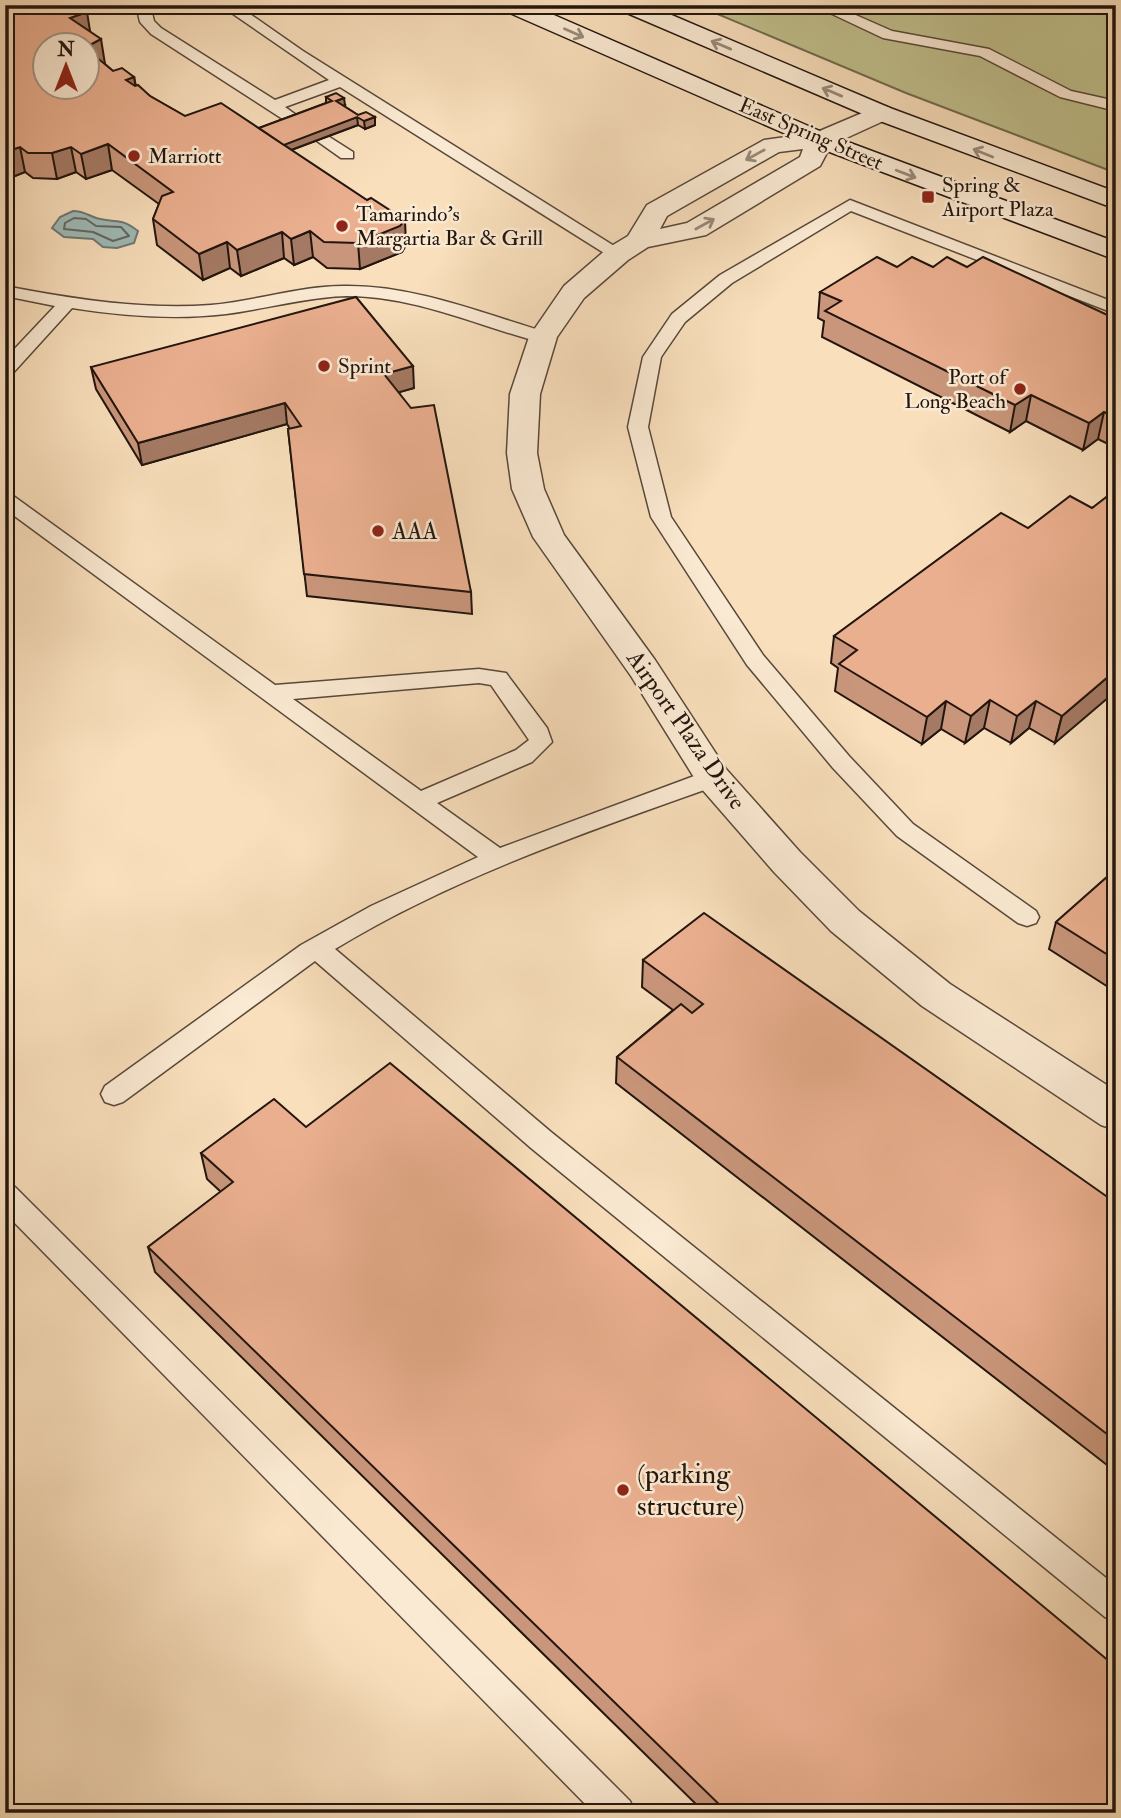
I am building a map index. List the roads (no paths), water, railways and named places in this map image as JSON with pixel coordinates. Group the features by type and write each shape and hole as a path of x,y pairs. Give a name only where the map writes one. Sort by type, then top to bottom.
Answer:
{"street":[{"name":"East Spring Street","path":"511,5 820,140 1116,252"},
{"name":"East Spring Street","path":"628,5 881,113 1116,201"},
{"name":"Airport Plaza Drive","path":"881,113 820,140 773,145 656,211 629,248 574,292 543,337 533,365 523,416 522,453 528,489 549,537 643,668 713,778 787,862 845,921 936,995 1116,1113"},
{"name":"Airport Plaza Drive","path":"629,248 696,229 811,161 820,140"}],"lane":[{"path":"118,5 141,5 147,22 156,31 298,122"},
{"path":"227,5 342,81 629,248"},
{"path":"820,5 888,35 984,52 1066,94 1116,106"},
{"path":"273,106 342,81"},
{"path":"323,138 347,155"},
{"path":"1027,917 905,830 841,762 755,660 660,517 638,427 652,357 678,318 726,279 850,205 1116,309"},
{"path":"5,292 66,303 153,312 212,310 326,293 387,294 543,337"},
{"path":"5,370 66,303"},
{"path":"5,499 495,857"},
{"path":"270,693 479,676 498,678 539,733 541,742 524,755 419,801"},
{"path":"114,1094 318,949 378,913 495,857 713,778"},
{"path":"318,949 541,1140 1116,1606"},
{"path":"5,1195 618,1813"}],"water":[{"path":"73,211 128,224 138,231 134,243 117,248 103,247 93,239 64,237 52,228 60,217"}],"place":[{"name":"Marriott","path":"134,156"},
{"name":"Spring & Airport Plaza","path":"928,197"},
{"name":"Tamarindo's Margartia Bar & Grill","path":"342,226"},
{"name":"Sprint","path":"324,366"},
{"name":"Port of Long Beach","path":"1020,389"},
{"name":"AAA","path":"378,531"},
{"name":"(parking structure)","path":"623,1490"}]}
